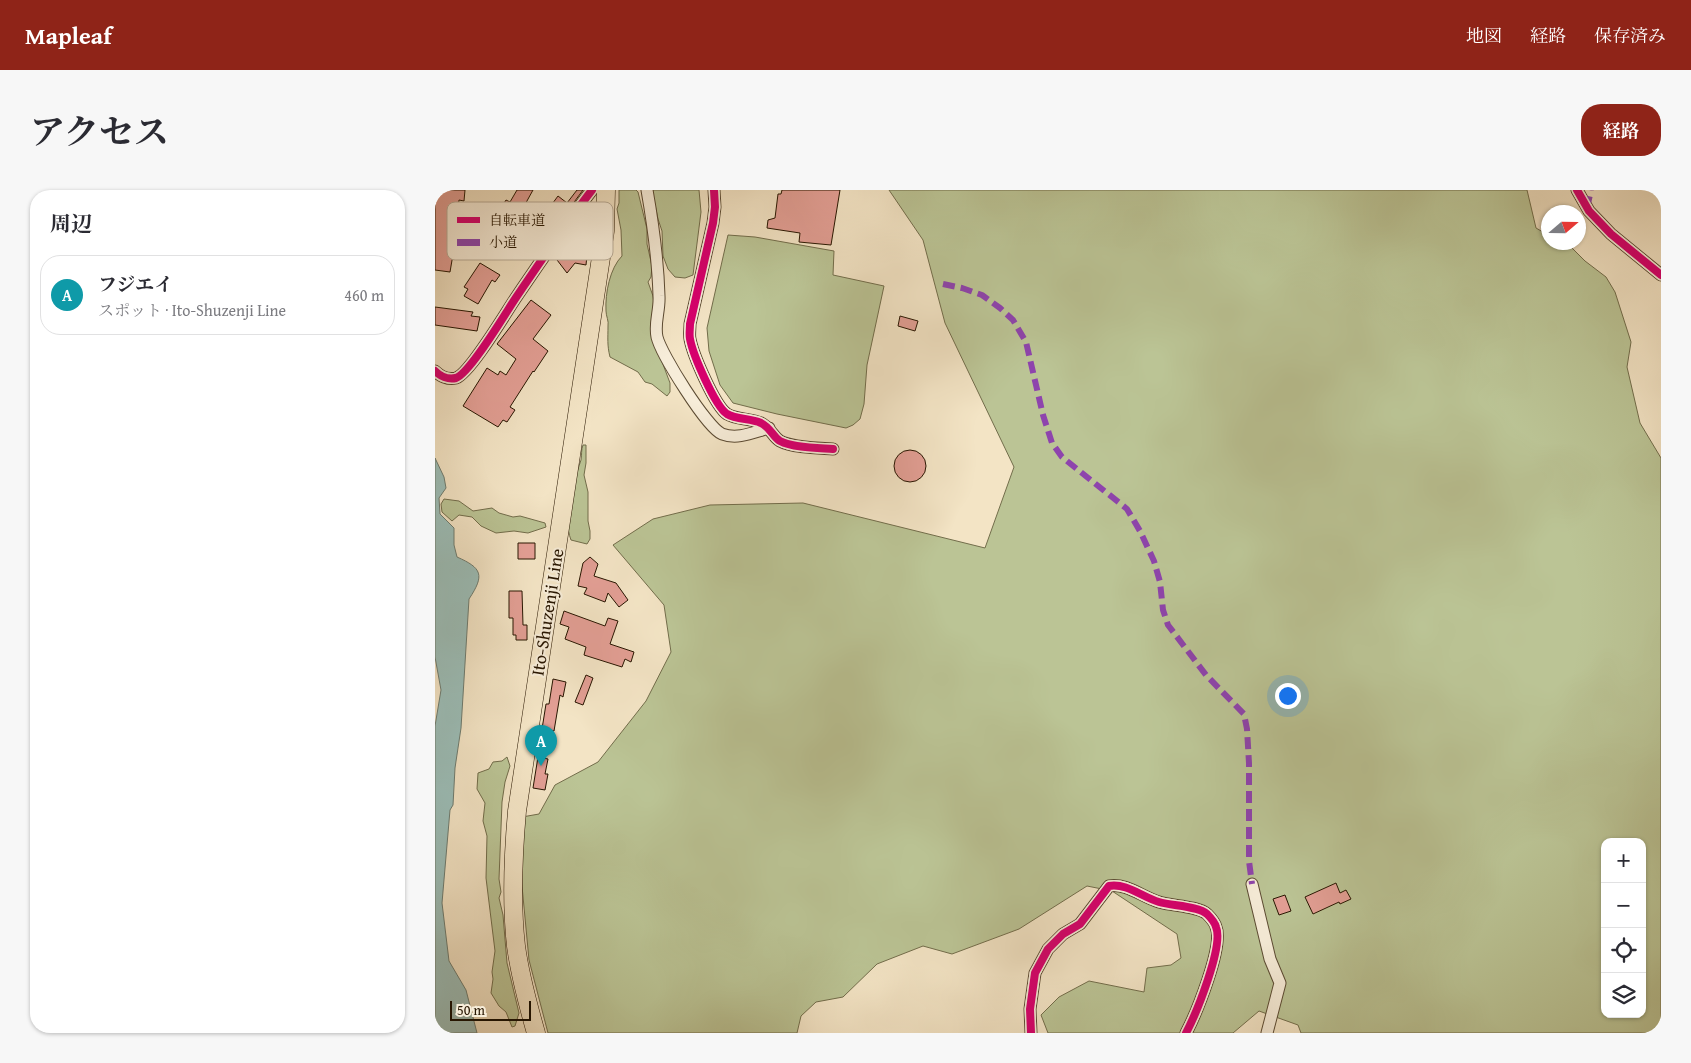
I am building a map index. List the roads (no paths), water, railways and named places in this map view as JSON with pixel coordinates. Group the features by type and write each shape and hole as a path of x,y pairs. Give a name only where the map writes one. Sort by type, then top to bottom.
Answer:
{"main road":[{"name":"Ito-Shuzenji Line","path":"536,1033 527,1002 516,946 513,866 517,811 601,260"}],"street":[{"path":"584,202 593,190"},
{"path":"647,190 651,212 659,297 656,326 657,339 665,356 691,399 716,431 737,437 769,428"},
{"path":"714,190 715,207 713,223 690,324 690,339 707,386 721,409 728,415 750,419 769,428 779,440 788,444 833,449"},
{"path":"1577,190 1589,211 1611,234 1661,275"},
{"path":"435,371 448,378 457,377 463,372 494,332 543,260"},
{"path":"1031,1033 1030,1009 1035,973 1048,949 1063,934 1079,924 1109,886 1118,884 1151,900 1207,914 1217,928 1213,966 1186,1033"},
{"path":"1252,884 1270,959 1280,983 1267,1033"}],"water":[{"path":"435,458 444,477 446,488 439,498 440,514 454,528 454,545 457,557 472,565 476,569 479,578 469,599 461,728 455,768 453,805 450,810 442,903 449,961 466,990 477,1033 435,1033 435,726 441,690 435,657"}],"place":[{"name":"フジエイ","path":"541,766"}]}
